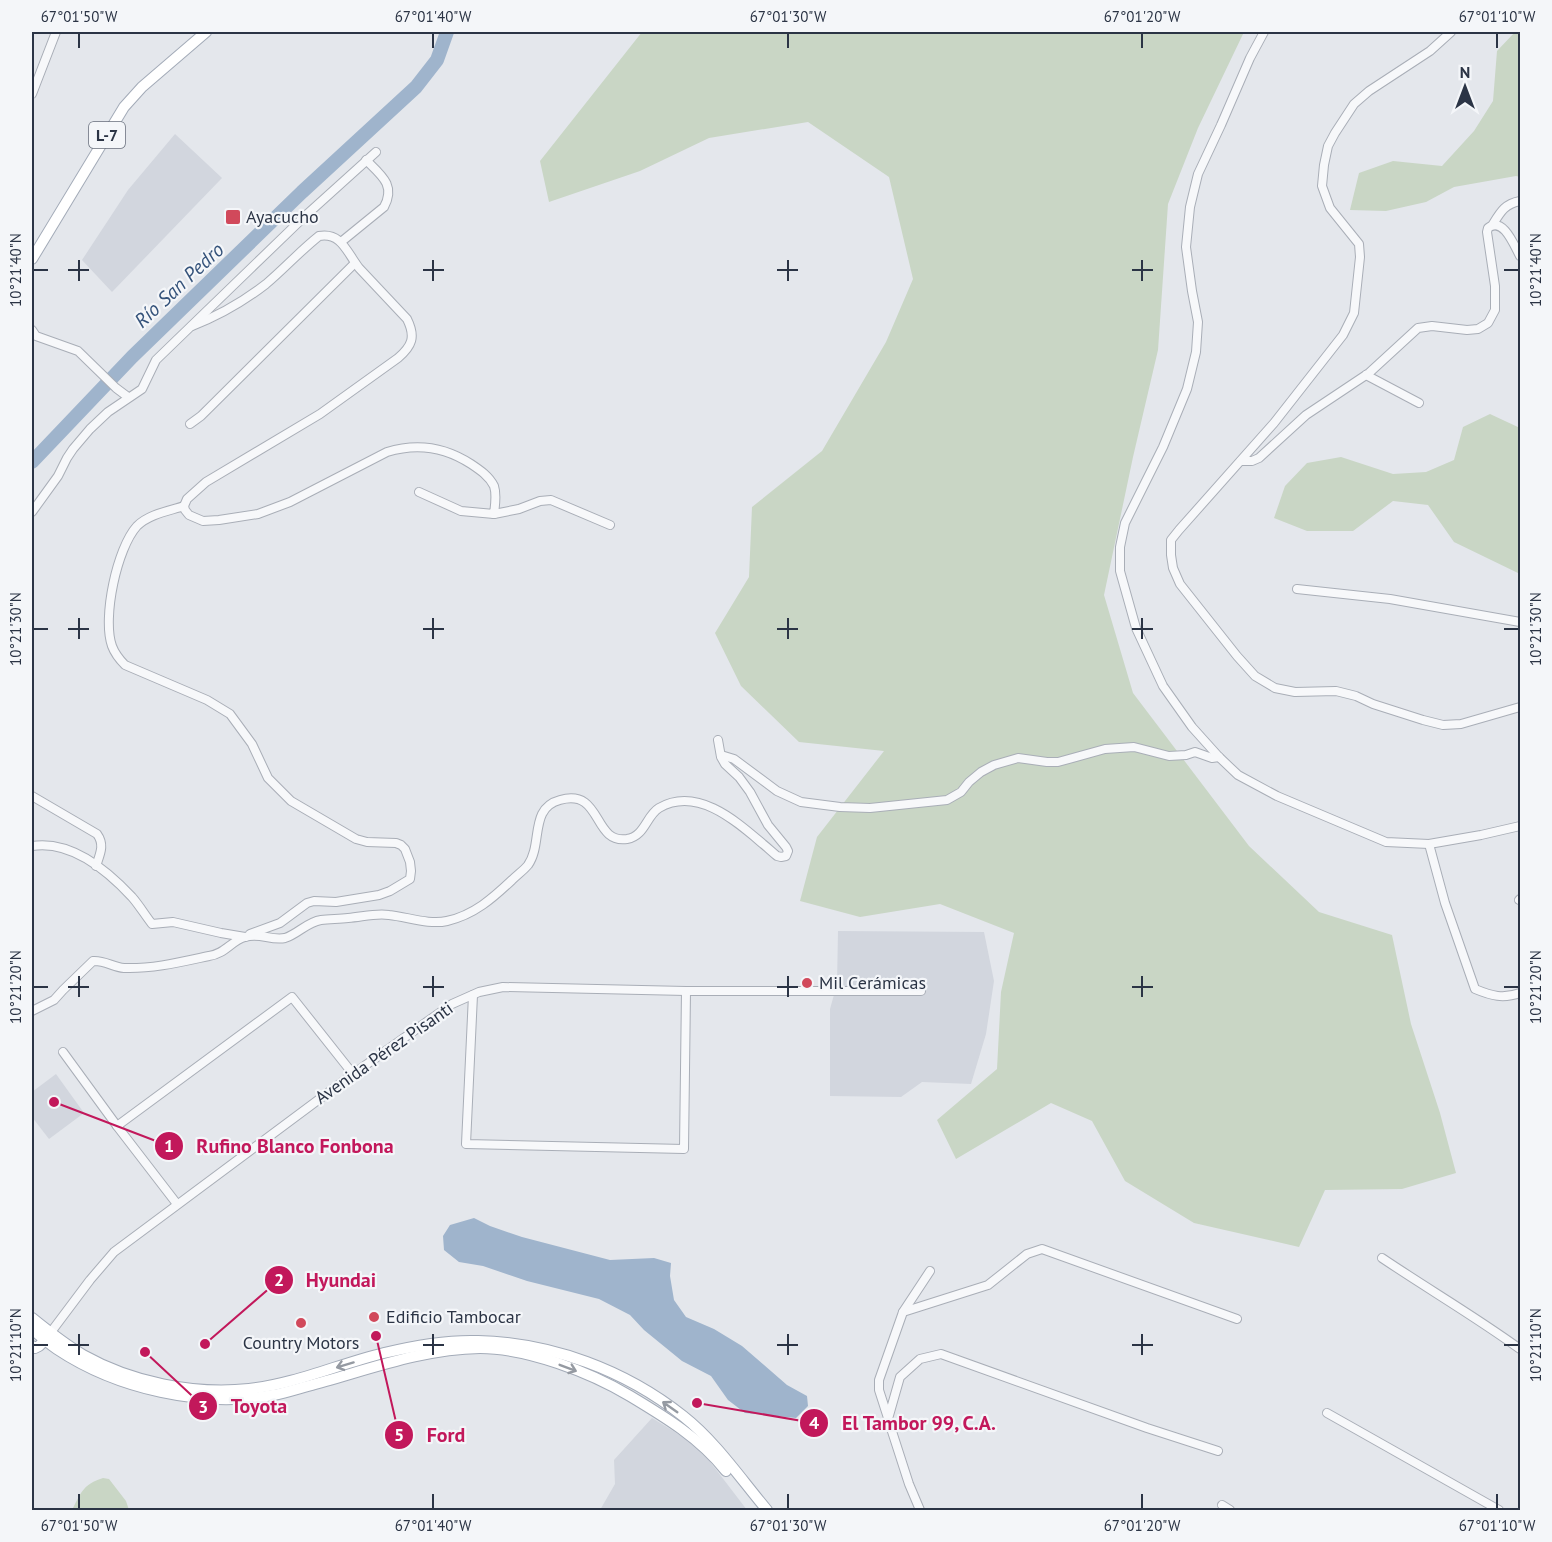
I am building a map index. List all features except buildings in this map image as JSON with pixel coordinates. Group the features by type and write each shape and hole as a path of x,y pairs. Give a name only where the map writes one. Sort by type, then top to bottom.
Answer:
{"main road":[{"name":"L-7","path":"32,259 124,107 142,87 206,32"},
{"path":"32,1318 48,1336"},
{"path":"32,1329 119,1371 159,1384 206,1390 238,1390 269,1386 382,1353 478,1341 529,1347 586,1362 618,1374 682,1415 701,1431 767,1510"},
{"path":"32,1346 35,1348 39,1346 48,1336"},
{"path":"449,1346 501,1349 527,1355 612,1385 689,1434 720,1464 757,1510"}],"street":[{"path":"32,94 56,32"},
{"path":"1264,32 1198,174 1190,207 1186,247 1198,322 1196,352 1187,389 1163,447 1125,523 1120,547 1120,571 1136,628 1163,686 1192,727 1238,775 1277,796 1386,842 1429,844 1521,826"},
{"path":"1451,32 1430,51 1369,91 1354,104 1328,146 1322,186 1330,208 1359,244 1360,257 1354,313 1343,335 1314,374 1171,540 1171,555 1173,568 1180,584 1255,676 1275,688 1295,693 1336,691 1443,725 1461,724 1521,707"},
{"path":"32,512 58,476 73,449 90,429 108,412 142,389 156,360 304,217 376,152"},
{"path":"341,242 384,207 387,201 386,181 366,160"},
{"path":"1241,461 1252,461 1259,458 1306,415 1366,375 1418,328 1432,326 1467,330 1478,329 1488,323 1494,310 1495,286 1488,228 1510,203 1521,201"},
{"path":"1493,224 1499,224 1504,228 1521,255"},
{"path":"192,326 212,318 257,290 319,236 326,235 341,242 355,263 407,319 412,334 410,344 398,358 320,414 206,482 187,499 184,506 189,515 203,521 258,514 290,502 387,452 404,448 428,447 451,452 486,475 494,488 496,497 494,514"},
{"path":"189,424 201,416 355,263"},
{"path":"32,330 36,336 78,351 128,397"},
{"path":"1366,375 1419,403"},
{"path":"419,492 461,511 494,514 551,500 610,525"},
{"path":"32,846 58,846 72,851 96,866 133,898 152,924 173,922 245,937 280,923 307,903 336,902 379,895 410,879 410,862 402,845 367,842 356,838 291,801 268,778 252,744 231,714 207,700 125,665 112,647 109,614 111,590 133,533 144,521 184,506"},
{"path":"1297,589 1390,599 1521,622"},
{"path":"32,1011 54,1000 93,961 98,960 121,968 148,968 212,956 224,951 237,940 257,934 271,938 283,938 320,920 379,914 440,922 466,915 493,898 527,866 534,851 543,810 548,804 562,799 578,798 584,801 596,815 605,832 619,839 634,837 661,807 677,802 696,802 725,814 774,854 781,858 786,856 788,851 786,847 768,825 750,792 725,764 718,740"},
{"path":"721,755 734,759 777,791 801,802 870,808 947,800 961,792 981,772 994,765 1018,758 1058,762 1105,749 1134,747 1169,756 1195,752 1212,758 1219,757"},
{"path":"32,796 98,834 102,847 96,866"},
{"path":"1429,844 1445,903 1475,989 1491,996 1502,997 1521,993"},
{"name":"Avenida Pérez Pisanti","path":"48,1336 114,1252 353,1074 452,1004 479,992 503,987 686,991 921,991"},
{"path":"473,995 466,1143 684,1149 686,991"},
{"path":"117,1126 292,997 353,1074"},
{"path":"63,1052 177,1204"},
{"path":"903,1312 988,1285 1027,1254 1042,1249 1237,1318"},
{"path":"1382,1258 1521,1348"},
{"path":"920,1510 888,1419 879,1390 879,1380 903,1312 930,1271"},
{"path":"888,1419 900,1377 920,1359 941,1354 1218,1451"},
{"path":"1327,1413 1499,1510"},
{"path":"1222,1505 1230,1510"}],"shaded area":[{"path":"175,134 222,178 112,292 82,260 128,190"},
{"path":"838,931 984,932 994,981 986,1034 971,1084 922,1082 901,1097 830,1096 830,1009 837,984"},
{"path":"56,1074 84,1113 49,1139 32,1117 32,1092"},
{"path":"652,1418 698,1446 747,1510 600,1510 615,1484 614,1460"}],"green space":[{"path":"642,32 1244,32 1198,128 1168,204 1158,350 1104,595 1133,693 1249,846 1319,912 1392,935 1411,1024 1440,1113 1456,1173 1402,1189 1325,1190 1299,1247 1194,1223 1125,1181 1092,1121 1051,1103 956,1159 937,1120 997,1069 1001,992 1014,933 940,904 860,917 800,901 817,837 884,751 799,742 741,686 715,633 749,577 752,507 822,451 886,342 913,279 889,177 808,122 709,138 640,171 549,202 540,161"},
{"path":"1515,32 1520,32 1520,177 1454,187 1426,202 1386,211 1350,210 1359,173 1393,161 1442,166 1474,131 1493,101 1497,51"},
{"path":"1490,414 1520,428 1520,574 1454,542 1428,505 1393,501 1353,531 1307,531 1274,518 1285,486 1307,463 1341,457 1393,474 1426,472 1454,460 1463,427"},
{"path":"103,1478 109,1479 126,1501 129,1510 72,1510 87,1486"}],"water":[{"path":"474,1218 522,1237 610,1260 654,1258 671,1263 670,1276 674,1300 686,1317 714,1329 742,1346 787,1385 807,1396 808,1406 796,1418 745,1413 728,1400 711,1376 682,1361 644,1330 630,1315 599,1299 527,1281 483,1266 459,1262 444,1250 443,1236 450,1225"}],"waterway":[{"name":"Río San Pedro","path":"32,462 132,357 302,192 416,87 437,60 447,32"}],"place":[{"name":"Ayacucho","path":"233,217"},
{"name":"Mil Cerámicas","path":"807,983"},
{"name":"Rufino Blanco Fonbona","path":"54,1102"},
{"name":"Edificio Tambocar","path":"374,1317"},
{"name":"Country Motors","path":"301,1323"},
{"name":"Ford","path":"376,1336"},
{"name":"Hyundai","path":"205,1344"},
{"name":"Toyota","path":"145,1352"},
{"name":"El Tambor 99, C.A.","path":"697,1403"}]}
